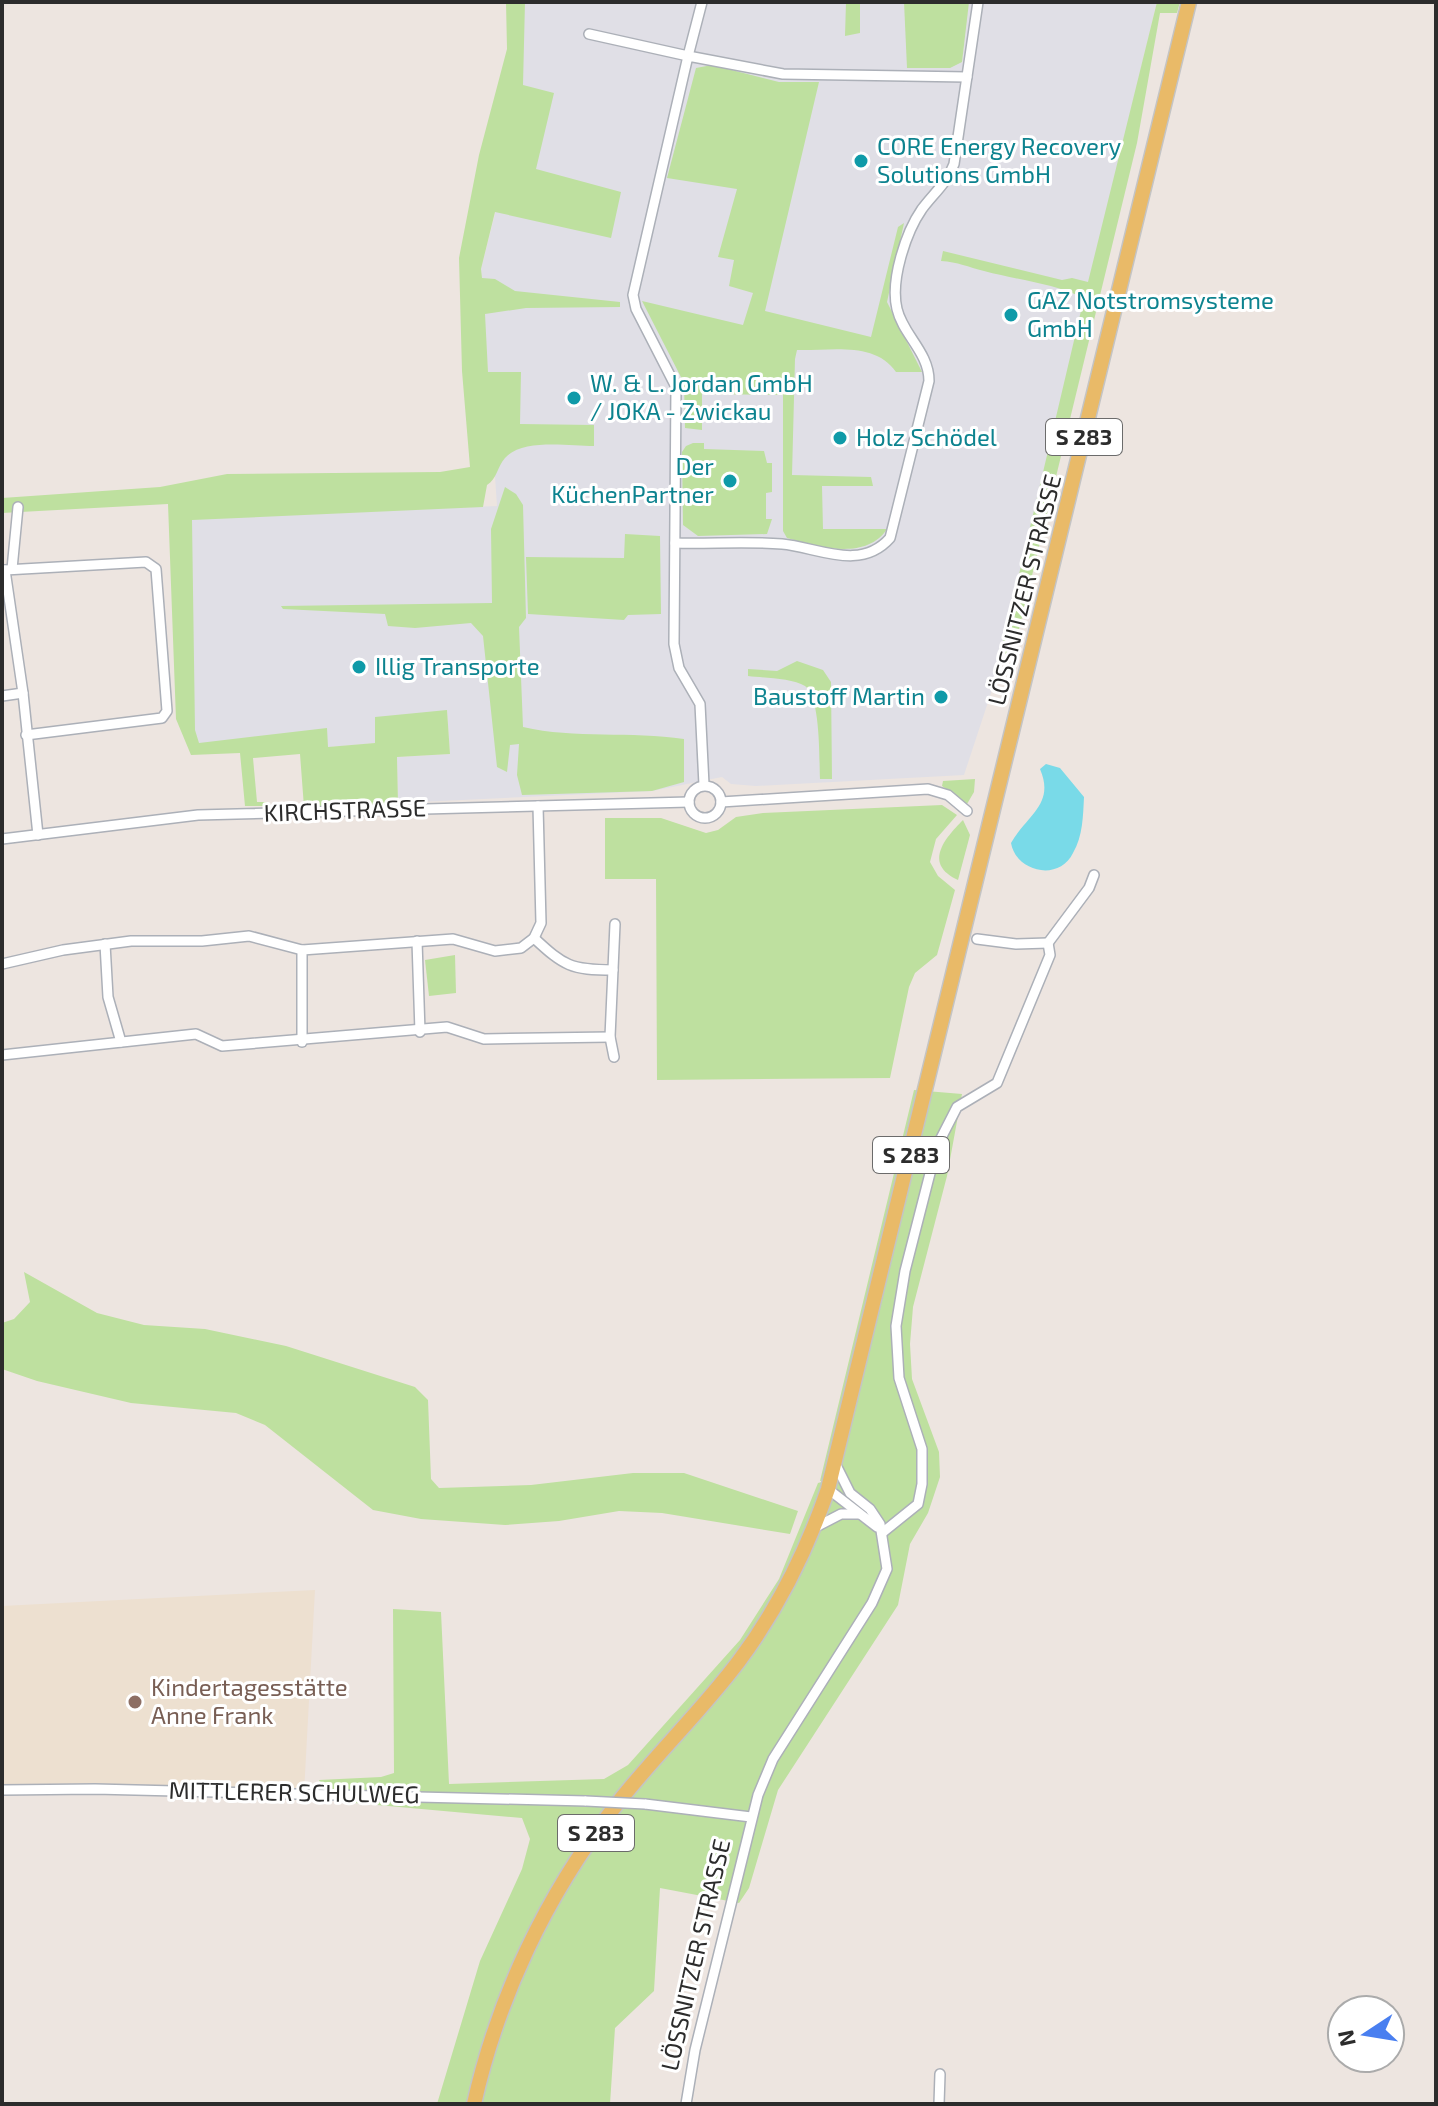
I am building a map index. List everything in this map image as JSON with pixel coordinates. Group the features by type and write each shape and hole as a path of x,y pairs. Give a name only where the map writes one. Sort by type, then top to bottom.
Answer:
{"main road":[{"name":"LÖSSNITZER STRASSE","path":"836,1465 1189,2"},
{"name":"S 283","path":"474,2104 501,2010 556,1895 613,1809 739,1660 779,1597 814,1528 836,1465"}],"street":[{"path":"702,2 633,295 636,309 675,381 675,657 700,704 704,785"},
{"path":"675,543 787,544 829,555 870,551 890,538 929,381 926,361 897,312 896,286 913,224 945,183 954,164 978,2"},
{"path":"589,34 783,74 967,77"},
{"path":"18,507 7,569 6,612 23,693 38,835"},
{"path":"7,569 146,562 156,569 167,711 162,718 26,735"},
{"path":"2,696 23,693"},
{"path":"689,802 694,789 704,785 716,790 721,802"},
{"name":"KIRCHSTRASSE","path":"2,839 198,815 689,802 693,812 705,818 716,814 721,802 928,789 948,795 967,811"},
{"path":"2,964 105,944 249,936 302,950 453,939 495,951 521,948 534,938 541,923 538,806"},
{"path":"882,1533 918,1504 922,1484 922,1449 899,1378 896,1326 905,1271 937,1146 957,1107 997,1083 1050,955 1048,943 1089,888 1094,875"},
{"path":"614,1057 610,1037 615,924"},
{"path":"534,938 559,961 576,970 613,970"},
{"path":"977,939 1016,944 1048,943"},
{"path":"417,941 420,1032"},
{"path":"105,944 108,997 121,1042"},
{"path":"302,950 302,1042"},
{"path":"2,1055 196,1034 222,1046 302,1042 447,1027 484,1039 610,1037"},
{"path":"836,1465 850,1493"},
{"path":"828,1489 839,1488 850,1493 874,1515 882,1533"},
{"path":"828,1489 882,1533"},
{"path":"814,1528 841,1514 863,1515"},
{"name":"LÖSSNITZER STRASSE","path":"686,2104 751,1817 773,1759 880,1588 887,1569 882,1533"},
{"name":"MITTLERER SCHULWEG","path":"2,1790 95,1789 586,1801 645,1804 751,1817"},
{"path":"939,2104 940,2074"}],"shaded area":[{"path":"525,2 1157,2 991,693 964,775 756,786 731,784 722,777 652,791 398,803 397,757 450,754 447,710 376,743 250,754 250,746 192,751 188,519 497,506 481,269 499,198"},
{"path":"315,1590 304,1793 2,1790 2,1606"}],"green space":[{"path":"506,2 525,2 523,85 554,93 536,169 621,192 611,238 495,212 481,269 482,278 495,279 515,291 620,302 620,307 526,308 485,314 488,372 521,372 520,424 594,425 594,446 546,444 513,452 505,458 487,485 483,507 192,520 195,730 199,743 327,728 328,747 375,743 375,717 447,710 450,754 397,757 398,803 304,807 300,754 253,758 257,802 267,802 268,806 245,806 240,753 191,755 176,719 168,504 2,513 2,498 160,487 227,474 440,472 470,467 462,371 459,258 479,155 507,49"},
{"path":"846,2 860,2 860,33 845,36"},
{"path":"904,2 969,2 962,62 950,68 907,68"},
{"path":"1157,2 1180,2 1177,13 1160,13 1137,143 1012,658 1000,655 1084,298 1048,285 941,261 943,251 1062,280 1072,278 1088,282"},
{"path":"712,65 779,82 819,82 765,311 871,337 898,227 904,223 887,302 922,372 896,372 876,356 851,350 797,350 795,359 792,475 871,477 873,486 822,486 823,529 887,529 867,545 827,548 787,538 783,531 783,395 702,394 702,430 685,428 684,383 642,301 743,325 753,293 729,286 734,260 718,257 737,189 667,178 696,68"},
{"path":"693,443 704,443 704,449 764,451 767,463 772,463 772,492 766,493 766,519 772,519 767,534 698,536 683,525 682,452"},
{"path":"505,487 516,494 523,505 526,618 519,627 523,727 563,733 684,739 684,782 652,791 522,795 517,775 519,744 510,745 507,772 497,767 483,636 471,623 415,628 388,626 385,614 283,609 281,606 492,603 491,529"},
{"path":"625,534 660,536 661,614 628,615 624,620 528,614 526,557 624,558"},
{"path":"797,661 823,670 831,682 832,779 820,779 817,715 810,692 799,683 748,676 748,669 777,671"},
{"path":"975,779 974,792 967,804 942,786 943,781"},
{"path":"942,805 957,815 936,839 930,862 938,876 955,890 937,955 915,973 909,987 890,1078 657,1080 656,879 605,879 605,818 661,818 706,833 718,830 736,817 763,813"},
{"path":"963,820 970,835 958,880 947,874 939,859 944,843"},
{"path":"455,955 456,993 429,996 425,960"},
{"path":"914,1090 962,1094 947,1176 913,1307 910,1344 912,1379 939,1452 940,1477 928,1513 910,1544 898,1605 778,1790 749,1888 739,1903 660,1888 654,1991 615,2028 610,2104 437,2104 480,1961 522,1869 530,1839 522,1818 355,1803 356,1791 324,1791 319,1780 381,1777 394,1773 393,1609 441,1612 449,1784 604,1779 628,1765 740,1640 779,1579 818,1483 832,1479 820,1481"},
{"path":"24,1272 97,1313 144,1325 205,1329 286,1346 415,1387 428,1400 431,1479 439,1488 531,1485 633,1473 684,1473 798,1511 790,1534 662,1513 619,1511 559,1521 505,1525 421,1519 373,1510 265,1425 236,1413 131,1403 37,1381 2,1369 2,1323 14,1319 30,1302"}],"water":[{"path":"1046,764 1060,768 1084,797 1082,826 1073,853 1058,868 1039,870 1021,861 1011,843 1042,800 1044,781 1040,769"}],"place":[{"name":"CORE Energy Recovery Solutions GmbH","path":"861,161"},
{"name":"GAZ Notstromsysteme GmbH","path":"1011,315"},
{"name":"W. & L. Jordan GmbH / JOKA - Zwickau","path":"574,398"},
{"name":"Holz Schödel","path":"840,438"},
{"name":"Der KüchenPartner","path":"730,481"},
{"name":"Illig Transporte","path":"359,667"},
{"name":"Baustoff Martin","path":"941,697"},
{"name":"Kindertagesstätte Anne Frank","path":"135,1702"}]}
